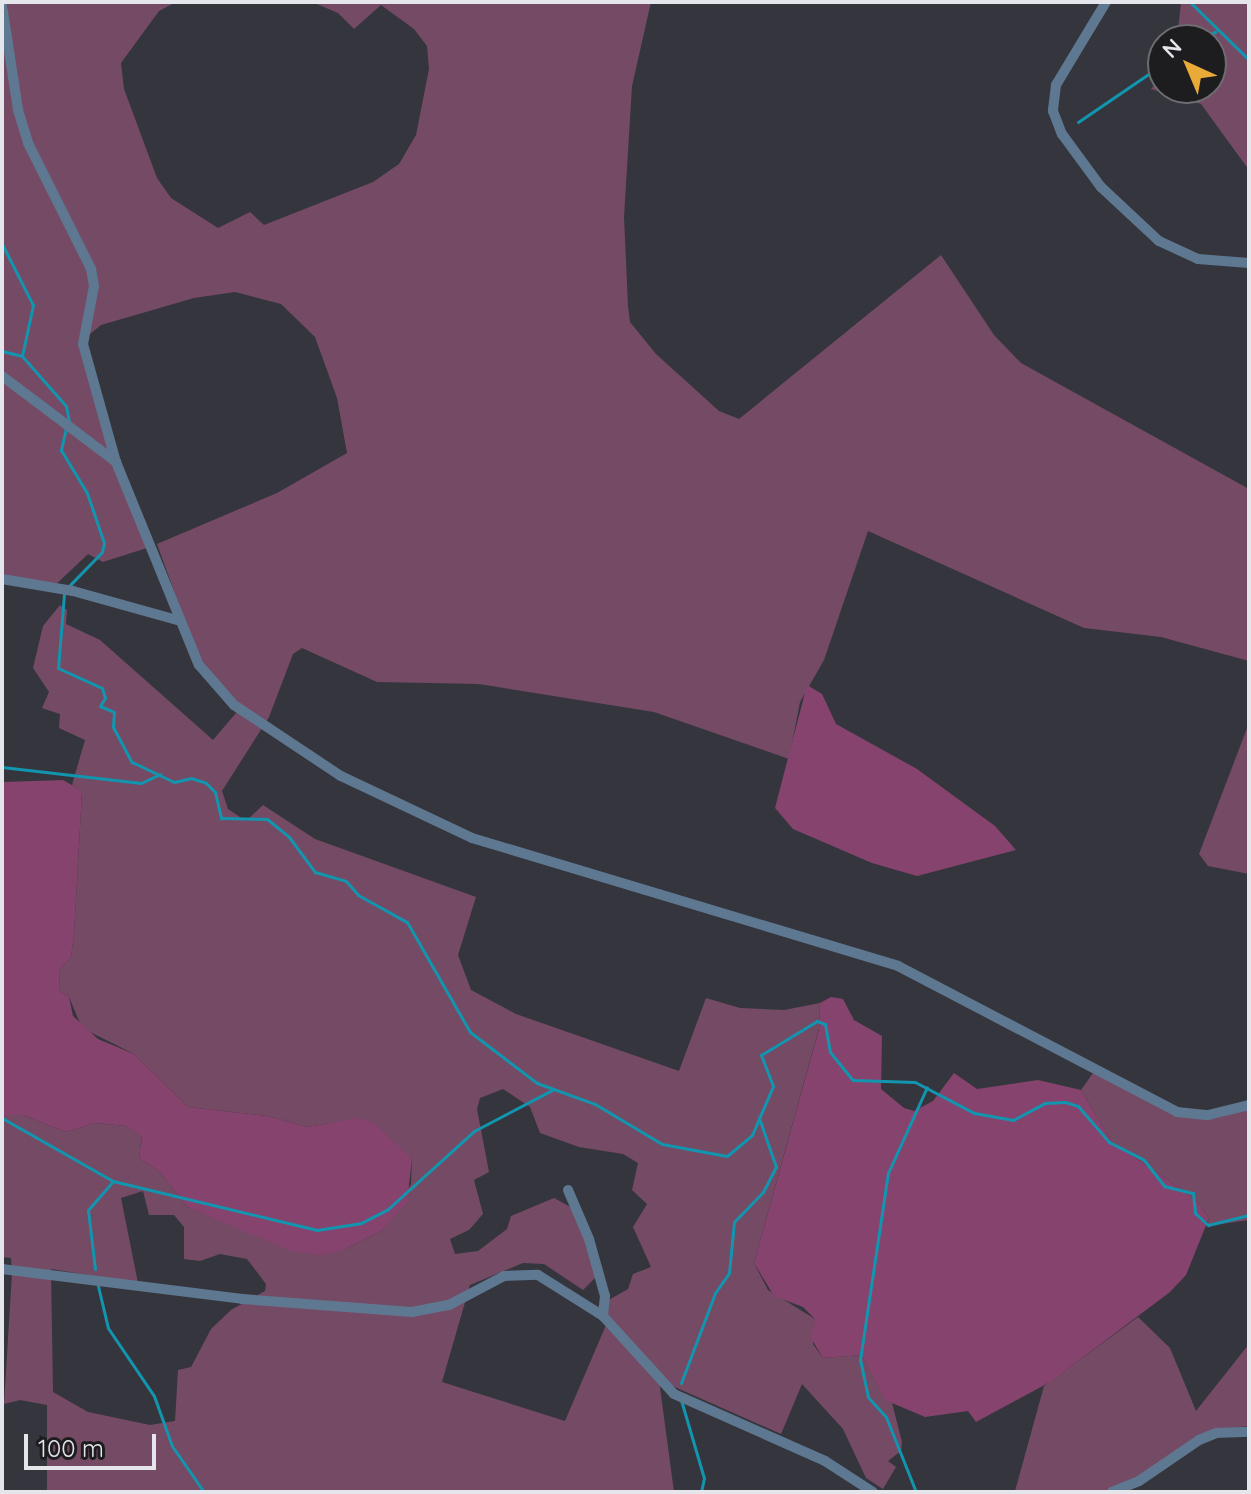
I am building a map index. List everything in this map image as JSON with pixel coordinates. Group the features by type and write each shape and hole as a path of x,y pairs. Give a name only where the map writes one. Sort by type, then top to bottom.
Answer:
{"street":[{"path":"1106,2 1056,85 1053,111 1062,134 1101,187 1159,241 1198,259 1249,263"},
{"path":"2,5 18,110 28,143 91,269 94,286 83,344 116,462 151,541 177,620 208,680 250,719 341,776 472,838 898,966 1177,1112 1208,1115 1249,1105"},
{"path":"2,376 116,462"},
{"path":"2,579 73,591 177,620"},
{"path":"568,1190 589,1239 605,1296 603,1316"},
{"path":"2,1269 242,1299 412,1312 439,1308 494,1280 527,1273 549,1278 603,1316 674,1394 825,1461 873,1492"},
{"path":"1112,1492 1139,1481 1199,1440 1216,1433 1249,1432"}],"shaded area":[{"path":"7,2 176,2 159,11 121,63 124,89 157,178 171,198 218,228 250,212 264,225 373,182 399,164 416,135 429,69 427,46 414,29 381,5 354,29 338,13 312,2 651,2 632,86 624,217 630,322 656,354 719,411 739,419 941,255 994,335 1021,363 1249,489 1249,661 1161,637 1084,628 868,531 824,660 800,702 789,759 654,712 479,684 377,682 302,648 293,654 269,717 222,791 228,809 246,821 263,805 315,839 476,897 458,955 471,990 516,1014 679,1071 706,998 740,1008 784,1010 820,1003 819,1028 754,1263 768,1290 815,1319 813,1344 823,1358 862,1355 885,1399 892,1403 902,1442 901,1451 888,1461 896,1467 883,1489 866,1478 843,1429 802,1384 781,1434 659,1380 674,1492 47,1492 47,1405 20,1400 4,1404 12,1273 11,1258 2,1257 2,1115 23,1115 66,1132 96,1123 125,1126 142,1135 139,1158 160,1172 187,1207 250,1232 343,1250 381,1231 411,1184 412,1159 392,1143 331,1123 307,1127 268,1116 188,1107 134,1054 82,1028 69,997 59,991 60,969 71,957 74,935 82,792 72,785 85,740 59,728 60,714 42,708 49,692 33,668 43,626 60,605 67,610 66,624 100,640 213,740 242,706 210,674 194,646 157,544 277,493 347,453 337,398 315,337 281,304 235,292 194,298 101,325 78,344 150,547 103,562 88,554 50,590 2,575 2,47 9,47","holes":["503,1089 530,1107 540,1133 579,1147 623,1154 638,1163 632,1190 647,1204 633,1227 651,1267 633,1274 628,1289 598,1306 609,1318 565,1421 442,1382 470,1285 523,1263 544,1264 583,1290 596,1277 576,1210 554,1198 511,1216 507,1229 478,1251 455,1254 450,1239 469,1230 483,1214 474,1180 489,1172 477,1109 480,1098","143,1191 149,1215 174,1215 184,1227 184,1259 200,1261 220,1254 247,1259 266,1284 265,1291 231,1310 211,1329 191,1367 178,1370 175,1421 150,1425 88,1412 53,1392 51,1269 138,1283 121,1198"]},
{"path":"1181,2 1249,2 1249,170 1201,104 1227,104 1227,24 1179,24"},
{"path":"807,685 822,694 836,724 917,769 995,826 1016,850 917,876 872,863 793,829 775,808"},
{"path":"1249,723 1249,874 1208,866 1199,854"},
{"path":"63,780 82,791 74,935 71,957 60,969 59,991 69,997 73,1016 98,1039 134,1054 188,1107 268,1116 307,1127 359,1118 375,1124 412,1159 407,1202 381,1231 343,1250 321,1255 291,1251 187,1207 160,1172 139,1158 142,1136 125,1126 96,1123 66,1132 23,1115 2,1115 2,782"},
{"path":"831,997 843,999 854,1020 882,1036 881,1089 904,1108 914,1111 933,1101 954,1073 977,1089 1038,1080 1081,1090 1112,1142 1194,1198 1209,1218 1186,1275 1170,1292 1050,1382 976,1422 968,1411 925,1417 885,1400 862,1355 823,1358 811,1338 815,1319 803,1307 774,1296 754,1263 819,1029 820,1003"},
{"path":"1093,1073 1175,1114 1249,1108 1249,1220 1207,1226 1209,1218 1194,1198 1112,1142 1081,1090"},
{"path":"1138,1317 1170,1348 1196,1411 1249,1344 1249,1426 1212,1430 1123,1492 1015,1491 1044,1386"}],"waterway":[{"path":"1190,2 1249,60"},
{"path":"1078,122 1147,75"},
{"path":"2,244 33,305 22,356 66,406 69,421"},
{"path":"2,351 22,356"},
{"path":"66,428 61,450 87,493 104,543 102,552 68,587"},
{"path":"64,594 58,668 102,688 105,698 100,706 114,712 113,727 132,762 174,782 191,778 206,783 215,792 221,818 267,819 289,837 315,872 346,881 358,895 407,922 470,1032 537,1083 595,1104 662,1144 727,1156 752,1135 773,1086 761,1055 817,1021 825,1024 830,1052 853,1080 915,1082 974,1113 1013,1120 1045,1103 1065,1102 1078,1106 1109,1142 1144,1160 1164,1186 1193,1193 1195,1213 1208,1225 1249,1215"},
{"path":"2,767 141,783 160,774"},
{"path":"916,1492 886,1417 868,1397 860,1360 888,1173 927,1087"},
{"path":"2,1118 113,1181 317,1230 361,1223 388,1209 474,1131 552,1090"},
{"path":"681,1383 715,1293 729,1273 734,1222 763,1192 776,1167 759,1118"},
{"path":"95,1269 88,1210 113,1181"},
{"path":"98,1286 108,1328 154,1396 172,1446 204,1492"},
{"path":"681,1400 704,1478 701,1492"}]}
